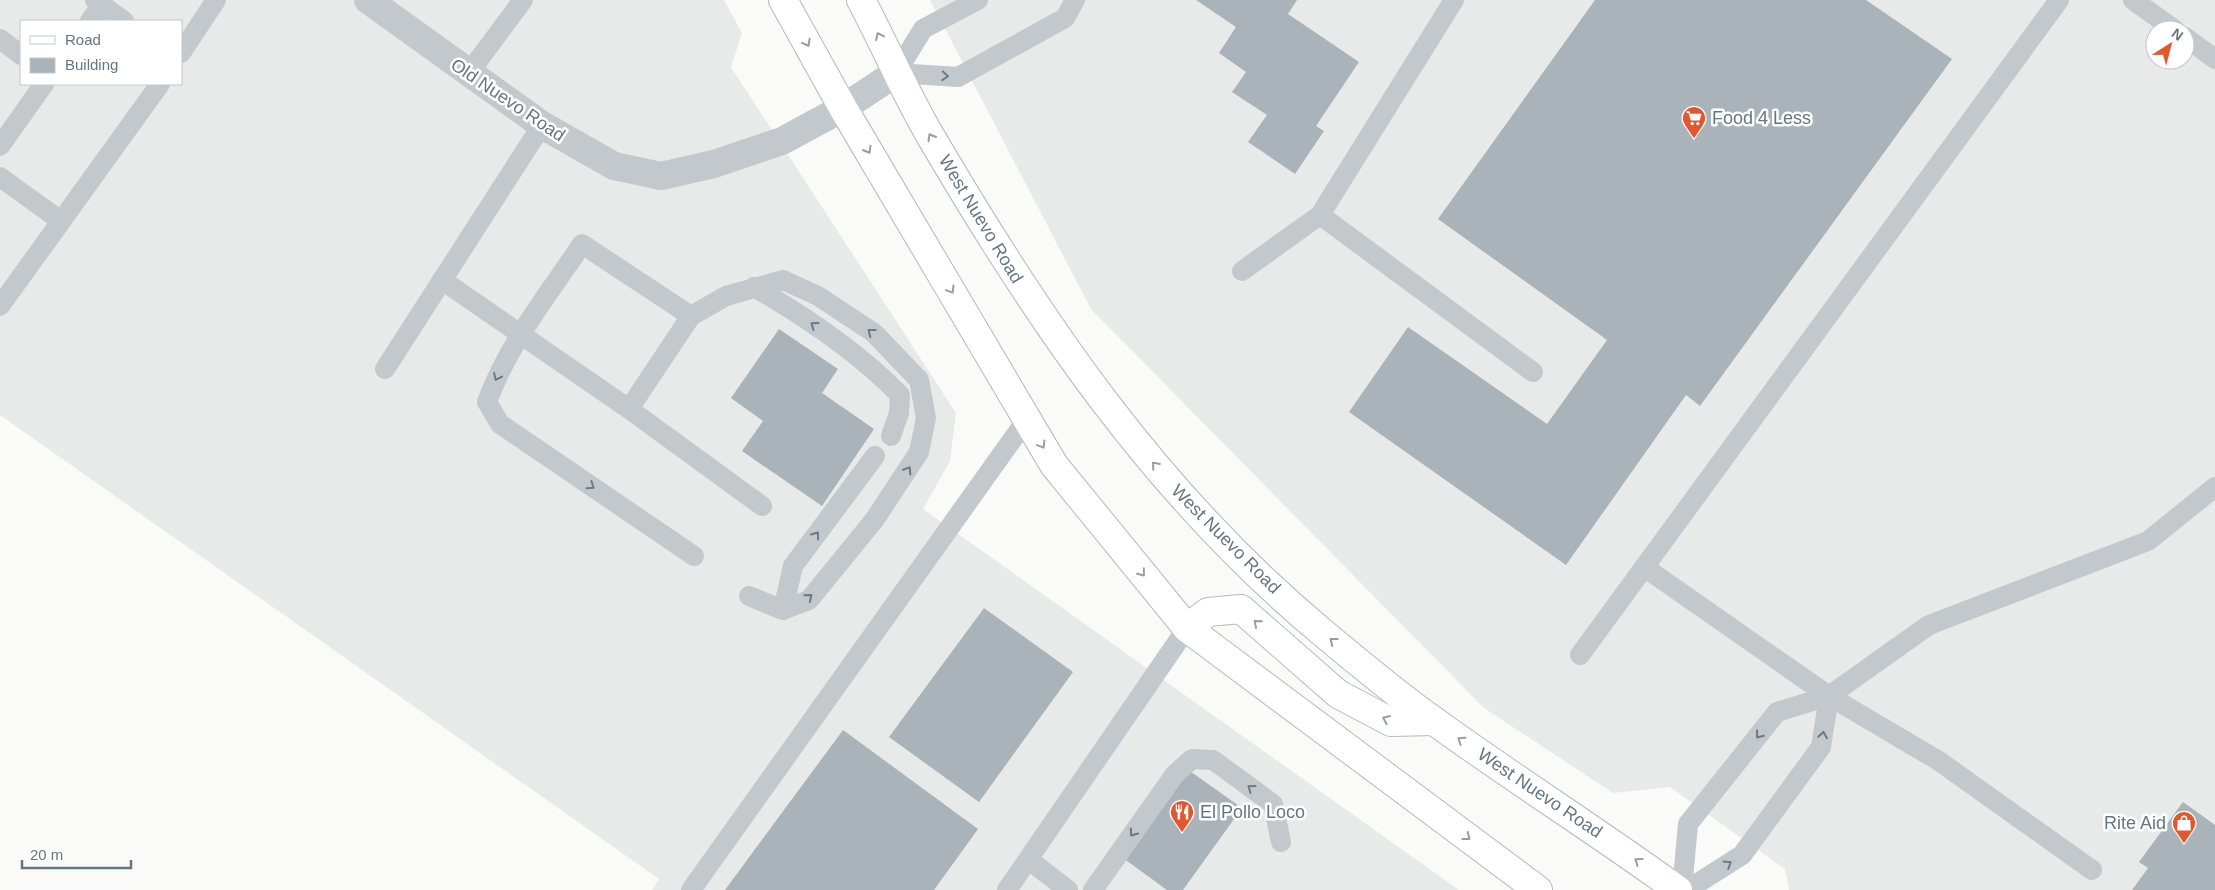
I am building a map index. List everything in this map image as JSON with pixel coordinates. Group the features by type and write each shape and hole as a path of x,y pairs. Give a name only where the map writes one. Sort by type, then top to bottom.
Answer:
{"main road":[{"path":"783,0 844,108 1054,465 1187,628 1538,890"},
{"name":"West Nuevo Road","path":"861,0 896,73 931,138 1020,284 1076,366 1134,441 1194,510 1248,565 1322,632 1434,721 1678,890"},
{"path":"1187,628 1208,612 1241,609 1338,694 1391,722 1434,721"}],"street":[{"name":"Old Nuevo Road","path":"368,0 542,126 614,166 661,176 714,164 782,141 844,108"},
{"path":"844,108 896,73"}],"lane":[{"path":"182,51 216,0"},
{"path":"468,74 523,0"},
{"path":"978,0 923,29 896,73 958,77 1065,18 1075,0"},
{"path":"1242,270 1320,215 1454,0"},
{"path":"1580,655 2059,0"},
{"path":"2133,0 2161,20"},
{"path":"90,20 98,2 123,20"},
{"path":"0,39 20,54"},
{"path":"2195,44 2215,59"},
{"path":"0,146 43,85"},
{"path":"0,306 159,85"},
{"path":"385,368 542,126"},
{"path":"0,177 61,221"},
{"path":"1320,215 1533,372"},
{"path":"692,316 582,244 496,376 487,402 500,424 694,556"},
{"path":"442,280 629,409 762,506"},
{"path":"629,409 692,316 726,296 783,280 818,296 874,332 919,380 926,418 919,452 876,519 808,600 783,610 749,596"},
{"path":"754,287 789,308 878,372 900,395 899,413 891,436"},
{"path":"691,890 1027,419"},
{"path":"783,610 794,566 875,456"},
{"path":"1682,890 1688,824 1777,712 1829,696 1929,626 2148,541 2215,487"},
{"path":"1644,567 1829,696 1939,761 2092,870"},
{"path":"1007,890 1187,628"},
{"path":"1687,890 1742,856 1821,747 1829,696"},
{"path":"1093,890 1175,774 1192,759 1214,760 1273,804 1281,842"},
{"path":"1028,860 1068,890"}],"shaded area":[{"path":"0,0 724,0 742,33 731,67 956,413 950,461 923,509 1459,890 652,890 659,879 0,415"},
{"path":"930,0 2215,0 2215,890 1789,890 1785,869 1670,787 1613,793 1484,708 1091,309"}],"building":[{"path":"1196,0 1297,0 1288,14 1359,62 1316,126 1324,131 1295,174 1248,142 1267,115 1232,92 1246,72 1219,53 1236,27"},
{"name":"Food 4 Less","path":"1595,0 1866,0 1952,59 1700,406 1686,395 1566,565 1349,412 1408,327 1547,424 1607,340 1438,219"},
{"path":"779,329 838,369 822,393 874,429 822,506 742,451 763,421 731,398"},
{"path":"984,608 1073,672 979,802 889,737"},
{"path":"843,730 978,829 934,890 725,890"},
{"name":"El Pollo Loco","path":"1187,769 1242,808 1183,890 1167,890 1123,858"},
{"name":"Rite Aid","path":"2183,802 2215,825 2215,890 2132,890 2148,868 2139,862"}],"place":[{"name":"Food 4 Less","path":"1694,139"},
{"name":"El Pollo Loco","path":"1182,833"},
{"name":"Rite Aid","path":"2184,844"}]}
